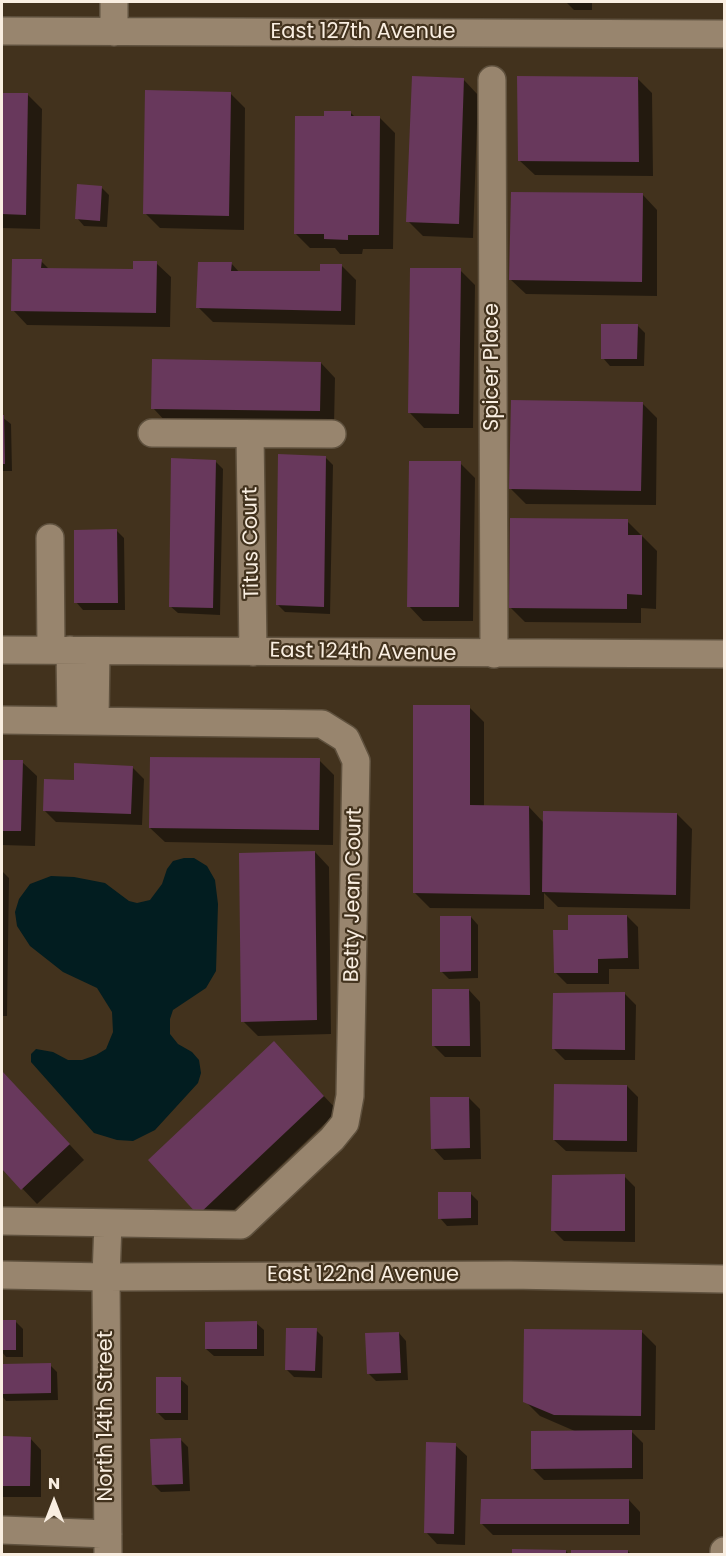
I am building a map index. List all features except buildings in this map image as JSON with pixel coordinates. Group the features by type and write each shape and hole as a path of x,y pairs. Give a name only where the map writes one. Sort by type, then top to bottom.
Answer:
{"street":[{"path":"114,2 114,32"},
{"name":"East 127th Avenue","path":"2,31 724,34"},
{"name":"Spicer Place","path":"492,80 494,654"},
{"path":"152,433 332,434"},
{"name":"Titus Court","path":"250,434 253,652"},
{"path":"50,538 83,720"},
{"name":"East 124th Avenue","path":"2,650 724,654"},
{"name":"Betty Jean Court","path":"2,720 322,724 346,739 356,761 350,1095 345,1123 332,1139 241,1225 2,1221"},
{"path":"106,1277 108,1223"},
{"name":"East 122nd Avenue","path":"2,1275 106,1277 510,1275 724,1279"},
{"name":"North 14th Street","path":"106,1277 108,1544"},
{"path":"2,1530 108,1544"}],"water":[{"path":"194,858 207,866 215,880 218,904 216,971 206,988 173,1010 170,1019 170,1034 178,1044 192,1052 199,1060 201,1073 198,1083 155,1130 133,1141 117,1140 94,1133 31,1062 31,1054 36,1049 53,1052 68,1060 82,1060 106,1049 113,1032 112,1012 97,988 63,972 30,946 17,926 15,912 19,899 30,884 51,876 74,877 105,883 129,901 137,903 150,900 162,884 167,869 173,861"}]}
